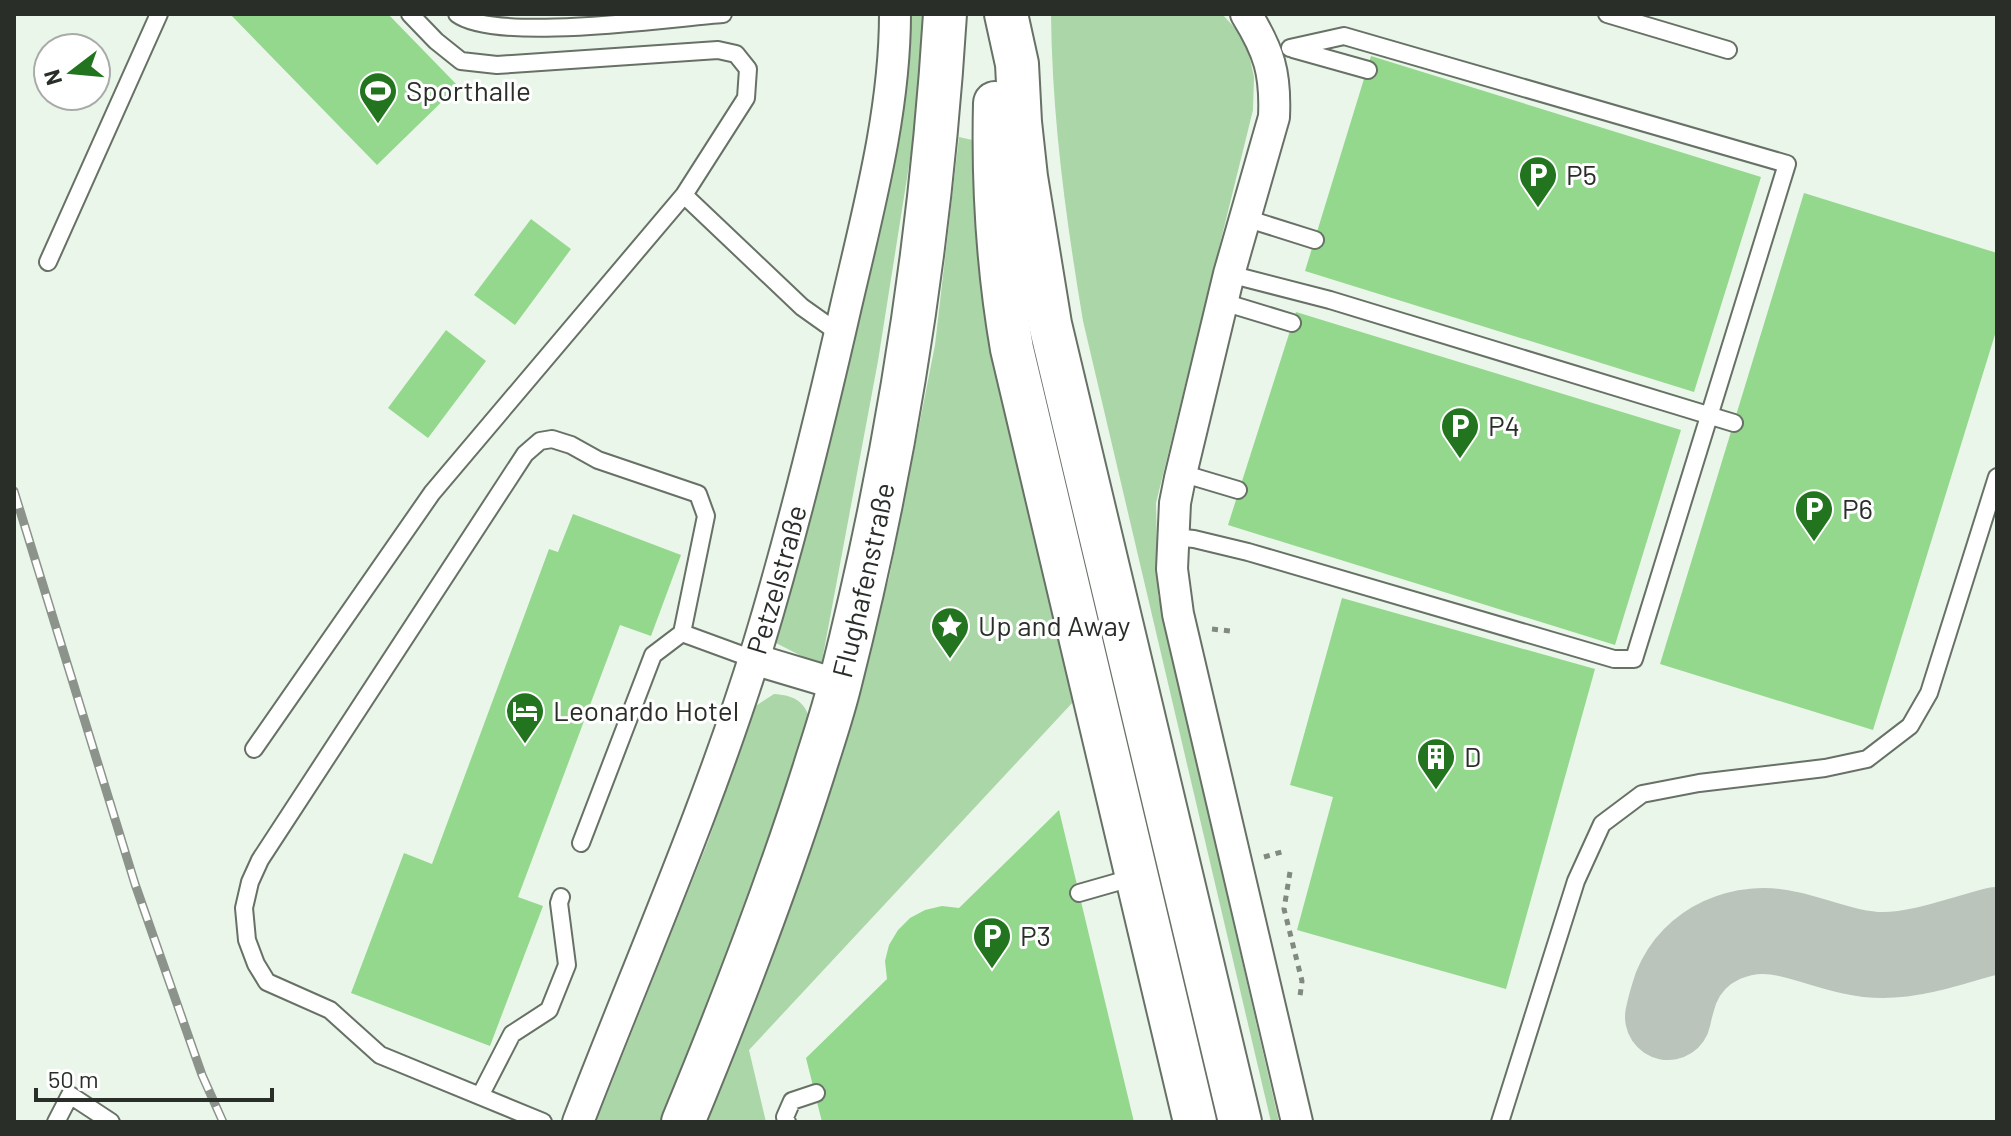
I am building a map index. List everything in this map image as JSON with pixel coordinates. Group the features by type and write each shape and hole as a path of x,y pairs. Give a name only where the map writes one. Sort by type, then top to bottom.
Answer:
{"main road":[{"name":"Flughafenstraße","path":"683,1122 789,849 840,685 889,468 908,361 931,189 945,14"},
{"path":"997,14 995,174 1005,308 1195,1122"},
{"path":"1006,14 1017,64 1020,122 1035,242 1050,324 1240,1122"}],"street":[{"name":"Petzelstraße","path":"578,1122 688,842 753,659 840,334 880,153 891,82 895,14"},
{"path":"1017,64 1020,14"},
{"path":"1246,14 1277,45 1272,66 1274,117 1226,288 1181,473 1172,537 1172,569 1178,614 1297,1122"},
{"path":"753,659 840,685"}],"lane":[{"path":"48,262 159,14"},
{"path":"254,749 432,493 684,195 746,98 748,69 736,54 718,50 497,65 461,61 410,14"},
{"path":"457,14 481,25 517,28 723,14"},
{"path":"1607,14 1728,50"},
{"path":"1172,537 1248,552 1614,659 1634,659 1787,164 1344,36 1277,45"},
{"path":"1277,45 1368,70"},
{"path":"684,195 802,307 840,334"},
{"path":"1245,218 1315,240"},
{"path":"1226,288 1330,300 1734,423"},
{"path":"1226,288 1292,323"},
{"path":"543,1122 380,1055 330,1010 267,982 247,940 244,908 250,882 260,860 525,454 540,441 552,439 571,445 598,460 698,494 706,516 682,633 653,655 581,843"},
{"path":"1181,473 1238,490"},
{"path":"1500,1122 1576,881 1602,824 1642,794 1699,783 1825,768 1867,759 1910,726 1929,693 1997,477"},
{"path":"682,633 753,659"},
{"path":"1079,893 1137,877"},
{"path":"480,1096 512,1034 549,1010 558,988 567,965 559,903 561,897"},
{"path":"787,1122 785,1117 792,1101 816,1093"},
{"path":"56,1122 70,1095 111,1122"}],"green space":[{"path":"910,14 933,14 878,361 821,666 774,642 845,371 902,123"},
{"path":"1051,14 1222,14 1246,40 1254,77 1253,110 1156,503 1158,595 1279,1122 1271,1122 1083,321 1061,168"},
{"path":"959,137 977,141 1074,701 749,1050 766,1122 701,1122 805,854 889,578 935,345"},
{"path":"774,694 797,700 810,720 766,862 663,1122 596,1122 709,839 754,707"}],"building":[{"name":"Sporthalle","path":"230,14 388,14 458,86 377,165"},
{"name":"P5","path":"1371,56 1761,177 1694,392 1305,271"},
{"name":"P6","path":"1804,193 1997,253 1997,328 1873,730 1660,664"},
{"path":"531,219 571,249 515,325 474,295"},
{"name":"P4","path":"1296,312 1681,430 1615,645 1228,525"},
{"path":"446,330 486,361 428,438 388,408"},
{"name":"Leonardo Hotel","path":"573,514 681,555 651,636 620,625 518,897 543,906 490,1046 351,993 404,853 432,864 549,549 558,552"},
{"name":"D","path":"1342,598 1595,669 1506,989 1297,930 1333,797 1290,785"},
{"name":"P3","path":"1059,810 1134,1122 822,1122 806,1058 887,979 885,961 889,945 898,930 910,918 925,910 942,906 959,908"}],"taxiway":[{"path":"1668,1017 1684,972 1707,948 1738,934 1771,931 1847,950 1883,955 1926,949 1997,930"}],"railway":[{"path":"14,491 135,884 202,1075 223,1122"}],"place":[{"name":"Sporthalle","path":"378,125"},
{"name":"P5","path":"1538,209"},
{"name":"P4","path":"1460,460"},
{"name":"P6","path":"1814,543"},
{"name":"Up and Away","path":"950,660"},
{"name":"Leonardo Hotel","path":"525,745"},
{"name":"D","path":"1436,791"},
{"name":"P3","path":"992,970"}]}
